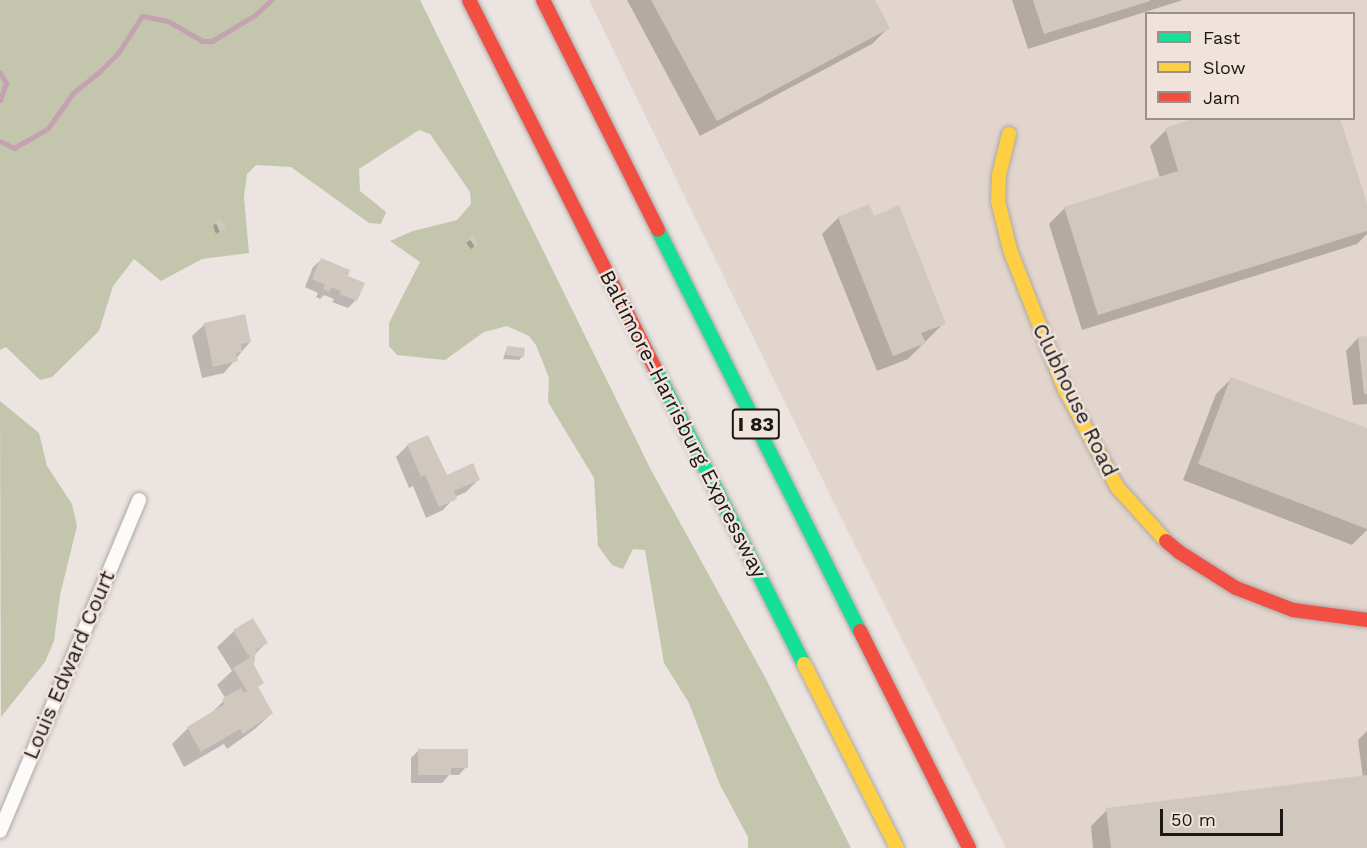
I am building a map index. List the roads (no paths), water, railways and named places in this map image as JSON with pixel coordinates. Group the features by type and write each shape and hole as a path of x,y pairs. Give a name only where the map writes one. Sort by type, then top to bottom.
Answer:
{"main road":[{"name":"Baltimore-Harrisburg Expressway","path":"469,0 897,848"},
{"name":"I 83","path":"543,0 969,848"},
{"name":"Clubhouse Road","path":"1009,134 999,175 998,201 1010,250 1061,380 1096,453 1117,487 1152,528 1179,552 1236,588 1293,610 1367,620"}],"street":[{"name":"Louis Edward Court","path":"0,831 139,500"}],"waterway":[{"path":"0,141 14,148 48,128 73,93 118,53 142,16 168,21 202,41 212,41 255,15 271,0"},
{"path":"0,73 6,83 0,100"}]}
